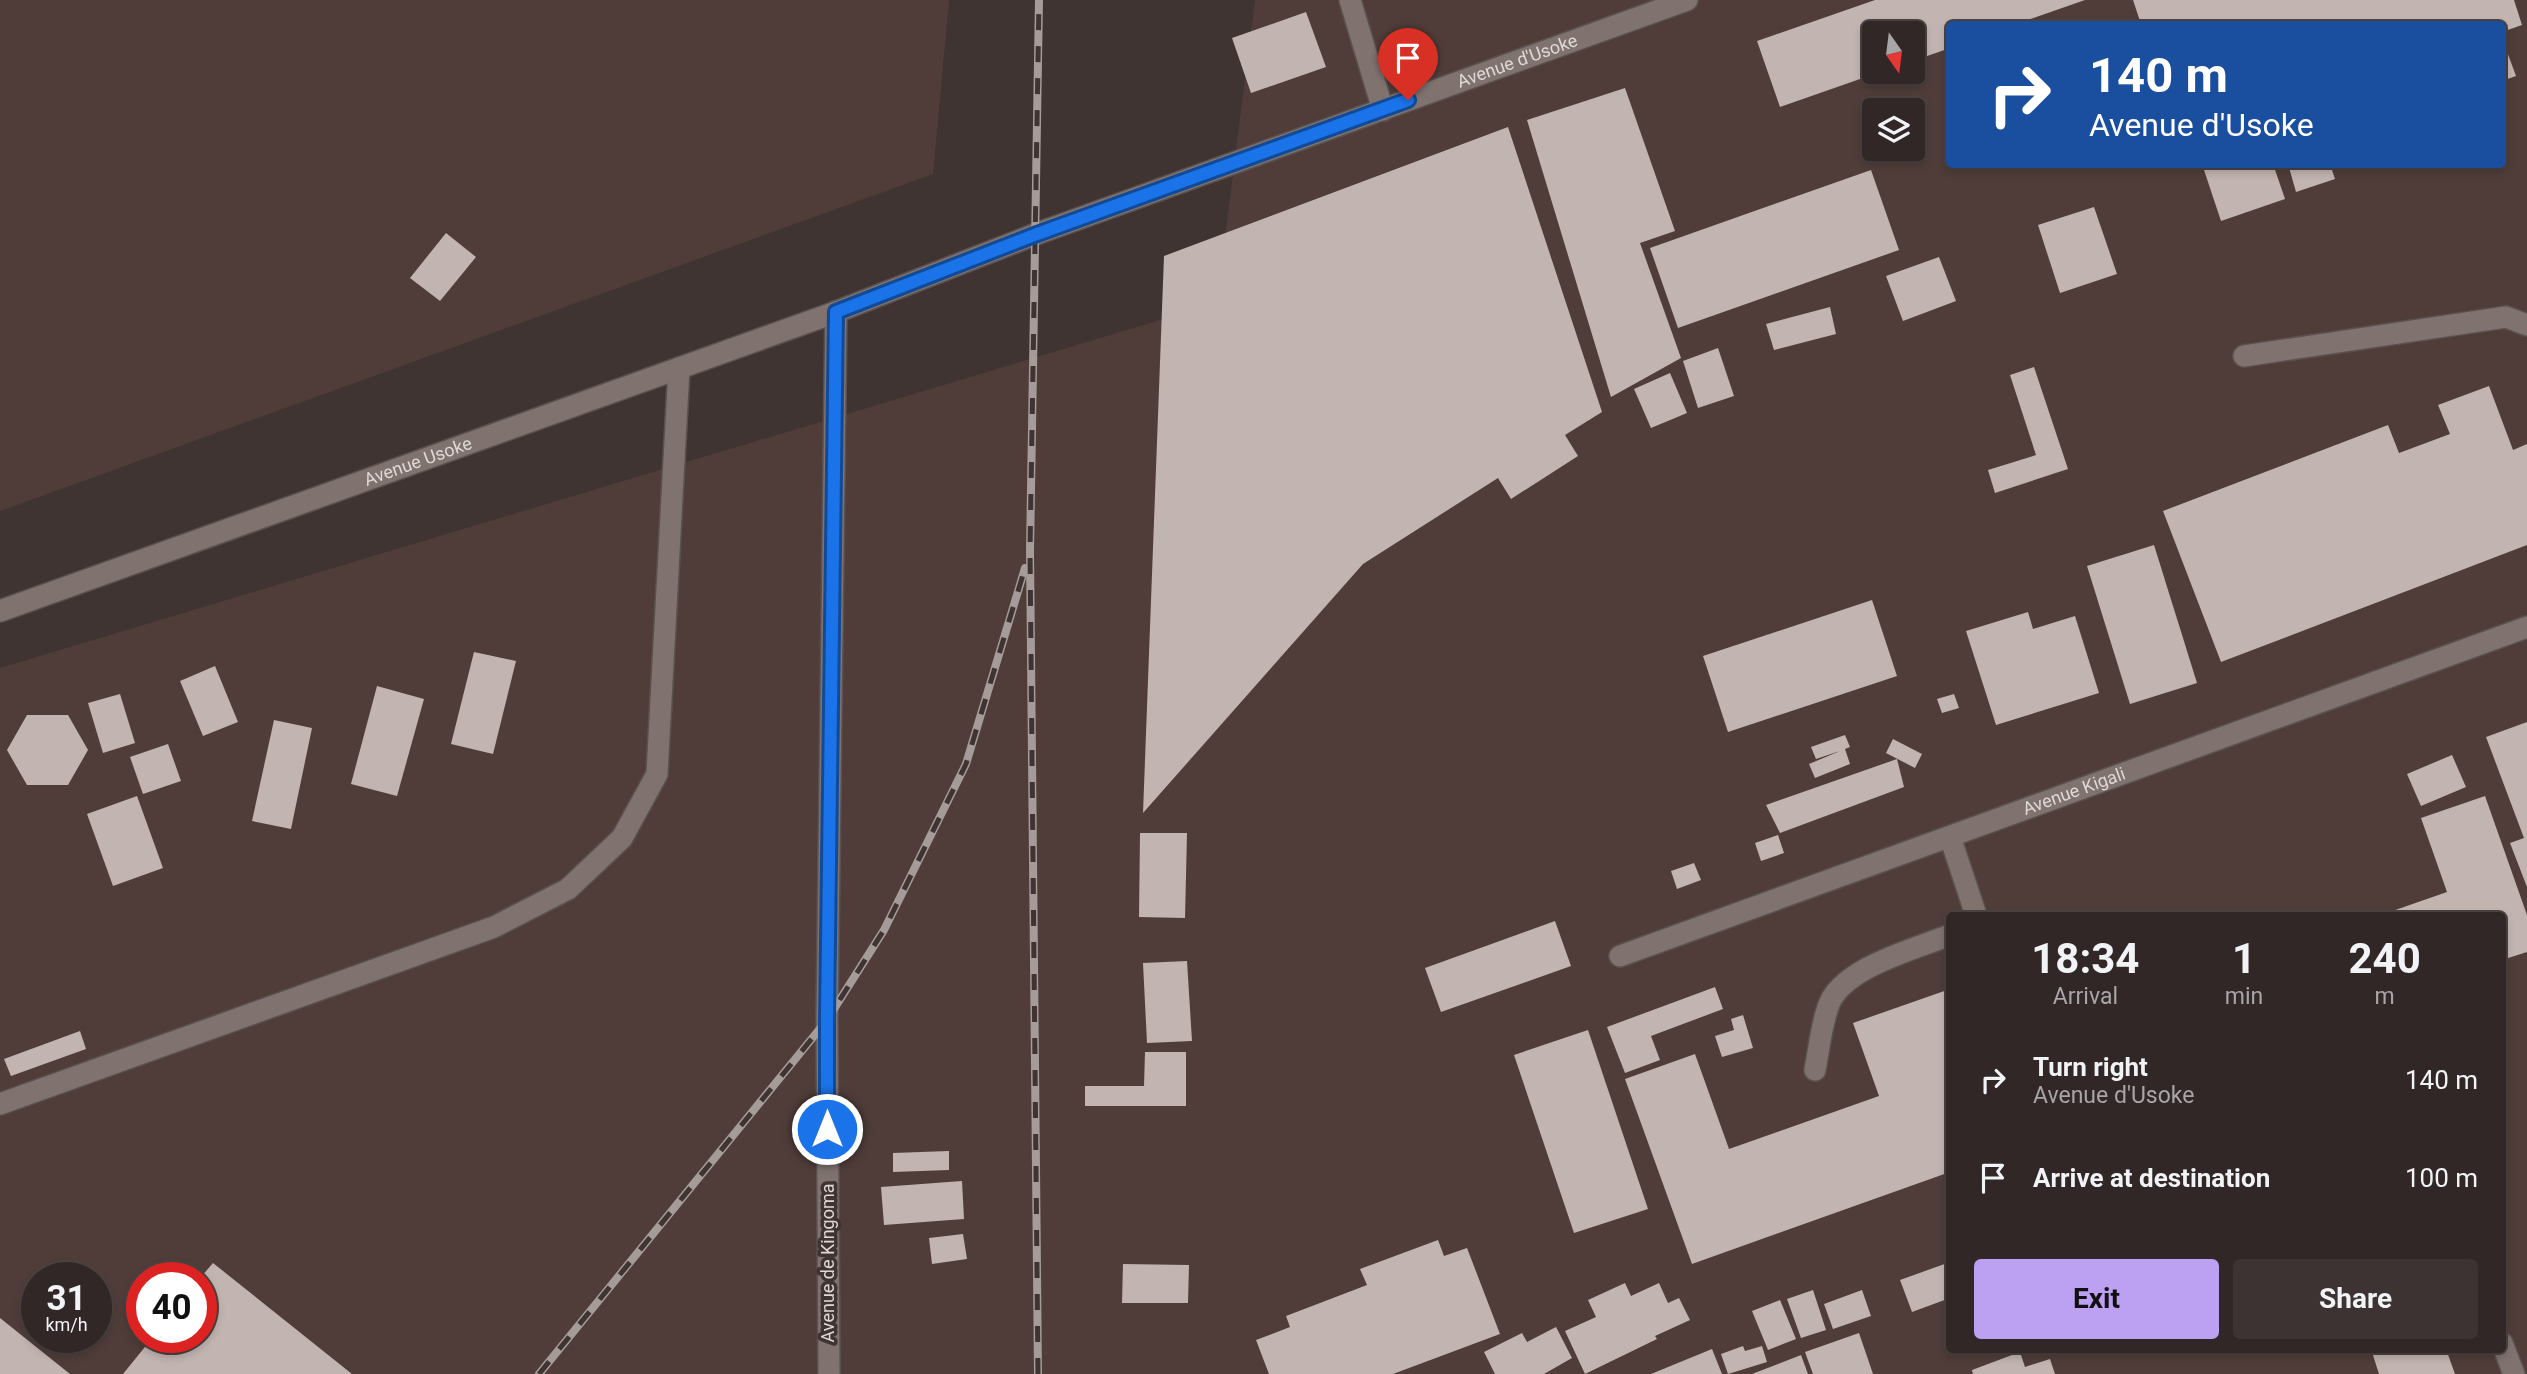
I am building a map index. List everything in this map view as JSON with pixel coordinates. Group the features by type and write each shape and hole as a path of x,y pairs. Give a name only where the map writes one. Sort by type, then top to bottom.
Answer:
{"street":[{"path":"1350,0 1383,110"},
{"name":"Avenue d'Usoke","path":"836,312 1037,234 1687,0"},
{"name":"Avenue Usoke","path":"0,611 836,312"},
{"name":"Avenue de Kingoma","path":"829,1374 827,1020 836,312"},
{"path":"2244,356 2506,317 2527,325"},
{"path":"0,1104 494,927 568,889 622,838 657,774 679,368"},
{"name":"Avenue Kigali","path":"1620,956 2527,628"},
{"path":"1950,837 1975,912"},
{"path":"1815,1070 1828,1004 1844,982 1864,970 1946,936"},
{"path":"2506,1353 2514,1374"}],"shaded area":[{"path":"0,0 949,0 933,174 0,511"},
{"path":"1255,0 2527,0 2527,1374 0,1374 0,668 1217,303"}],"building":[{"path":"1875,0 2085,0 2025,21 1946,21 1946,49 1925,57 1925,21 1862,21 1862,78 1780,107 1757,41"},
{"path":"2133,0 2514,0 2522,25 2506,31 2506,21 2140,21"},
{"path":"1306,12 1326,67 1251,93 1232,38"},
{"path":"2506,49 2516,76 2506,80"},
{"path":"1625,88 1675,231 1640,243 1681,358 1611,397 1527,120"},
{"path":"1508,127 1602,412 1565,435 1578,456 1511,499 1498,478 1363,564 1143,813 1164,256"},
{"path":"2203,168 2274,168 2285,199 2221,221"},
{"path":"2289,168 2331,168 2335,179 2296,192"},
{"path":"1871,170 1899,250 1678,328 1650,248"},
{"path":"2094,207 2117,274 2060,293 2038,225"},
{"path":"446,233 476,257 440,301 410,278"},
{"path":"1939,257 1956,301 1903,321 1886,276"},
{"path":"1830,307 1836,334 1774,350 1766,324"},
{"path":"1718,348 1734,396 1698,408 1683,361"},
{"path":"2034,367 2068,469 1995,493 1988,470 2036,455 2010,375"},
{"path":"1670,373 1687,413 1651,428 1634,389"},
{"path":"2489,386 2513,450 2527,444 2527,545 2221,662 2163,511 2388,425 2399,453 2450,434 2438,405"},
{"path":"2154,545 2197,683 2130,704 2087,566"},
{"path":"1872,600 1897,676 1728,732 1703,656"},
{"path":"2028,612 2033,629 2075,616 2099,693 1996,725 1966,631"},
{"path":"474,652 516,661 493,754 451,744"},
{"path":"215,666 238,722 203,736 180,681"},
{"path":"377,686 424,699 397,796 351,784"},
{"path":"120,694 135,743 103,753 88,703"},
{"path":"1954,694 1959,708 1942,713 1937,699"},
{"path":"27,715 68,715 88,750 68,785 27,785 7,750"},
{"path":"274,720 312,728 291,829 252,821"},
{"path":"2527,722 2527,887 2510,843 2524,838 2486,737"},
{"path":"1845,735 1850,747 1845,749 1850,764 1815,778 1809,764 1840,751 1816,759 1811,747"},
{"path":"1893,739 1922,754 1915,768 1886,753"},
{"path":"168,744 181,781 143,794 130,757"},
{"path":"2452,755 2466,787 2421,806 2407,774"},
{"path":"1897,759 1904,787 1780,833 1766,805"},
{"path":"137,796 163,868 113,886 87,814"},
{"path":"2485,796 2527,915 2527,952 2506,959 2506,912 2390,912 2447,892 2421,818"},
{"path":"1140,833 1187,833 1185,918 1139,917"},
{"path":"1778,835 1784,853 1761,861 1755,843"},
{"path":"1694,863 1701,880 1677,889 1671,871"},
{"path":"1555,921 1571,966 1441,1012 1425,968"},
{"path":"1187,961 1192,1041 1147,1043 1143,963"},
{"path":"1715,987 1723,1009 1651,1036 1660,1060 1625,1073 1607,1027"},
{"path":"1946,990 1946,1173 1692,1264 1625,1079 1695,1054 1729,1149 1879,1096 1853,1023"},
{"path":"1743,1015 1753,1048 1722,1057 1715,1036 1734,1030 1731,1019"},
{"path":"1588,1030 1648,1209 1574,1233 1514,1055"},
{"path":"80,1031 86,1049 11,1076 4,1059"},
{"path":"1145,1052 1186,1052 1186,1106 1085,1106 1085,1086 1144,1086"},
{"path":"949,1151 949,1170 893,1172 893,1153"},
{"path":"962,1181 964,1219 884,1225 881,1187"},
{"path":"963,1234 967,1259 932,1264 929,1238"},
{"path":"1438,1240 1444,1256 1467,1248 1500,1334 1393,1374 1269,1374 1256,1340 1290,1327 1286,1316 1367,1285 1360,1269"},
{"path":"1946,1263 1946,1299 1912,1312 1900,1280"},
{"path":"1123,1264 1189,1265 1188,1303 1122,1303"},
{"path":"217,1266 352,1374 123,1374 140,1353 217,1353"},
{"path":"1625,1283 1631,1296 1659,1283 1668,1303 1679,1298 1690,1320 1585,1374 1565,1331 1596,1317 1588,1300"},
{"path":"1813,1290 1826,1330 1801,1338 1787,1299"},
{"path":"1862,1290 1871,1316 1833,1329 1824,1304"},
{"path":"1780,1300 1796,1339 1768,1350 1752,1311"},
{"path":"0,1318 21,1335 21,1353 44,1353 70,1374 0,1374"},
{"path":"1556,1327 1572,1358 1544,1374 1495,1374 1484,1352 1522,1333 1527,1342"},
{"path":"1859,1333 1873,1374 1813,1374 1805,1352"},
{"path":"1743,1346 1745,1351 1762,1346 1767,1362 1728,1374 1721,1354"},
{"path":"1712,1349 1722,1374 1651,1374"},
{"path":"2020,1353 2025,1367 2050,1359 2055,1374 1973,1374 1972,1370"},
{"path":"2372,1353 2447,1353 2455,1374 2379,1374"},
{"path":"1801,1355 1808,1374 1752,1374"}],"railway":[{"path":"1038,1374 1030,551 1039,0"},
{"path":"539,1374 827,1020 884,930 966,764 1025,568"}],"route":[{"path":"827,1129 836,312 1037,234 1408,100"}]}
